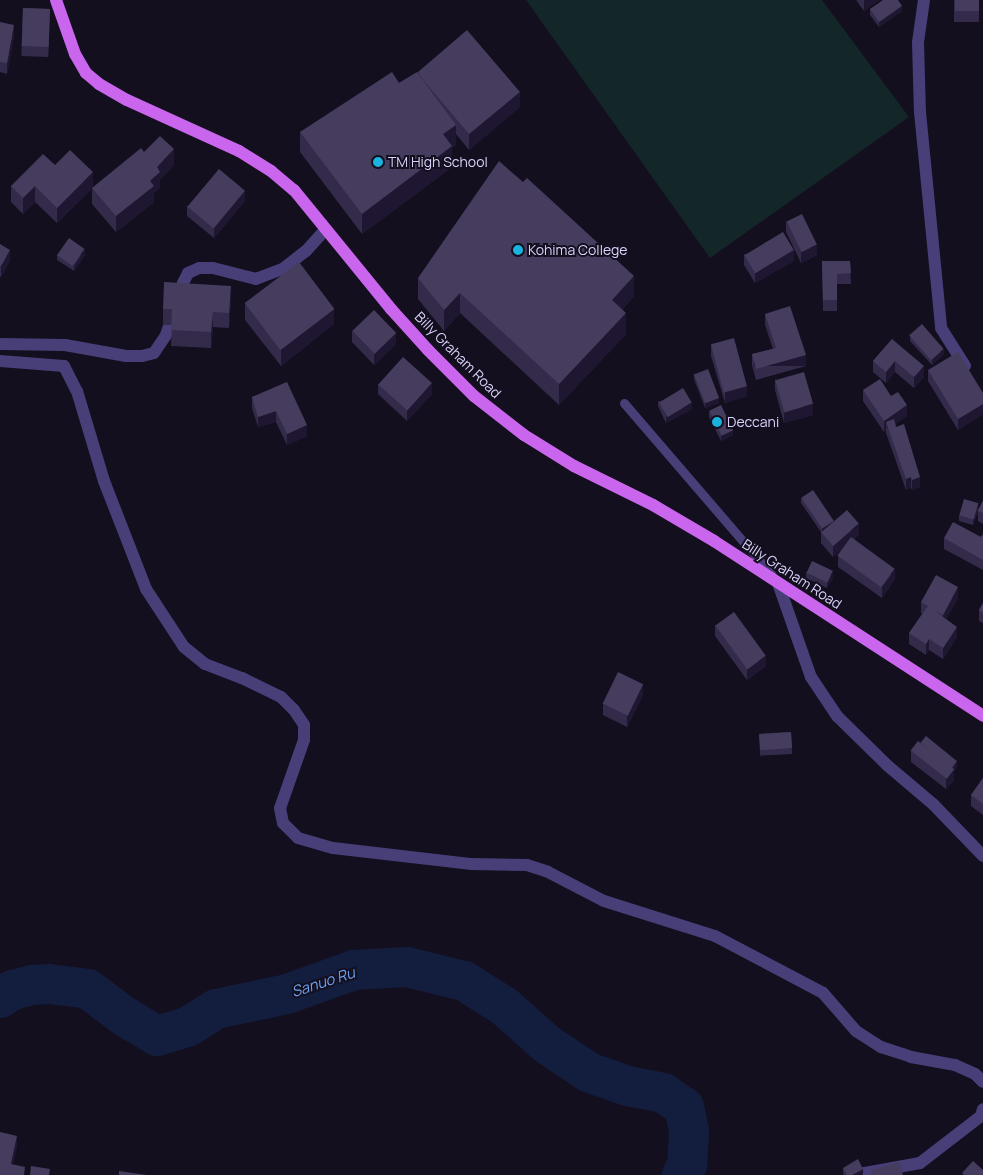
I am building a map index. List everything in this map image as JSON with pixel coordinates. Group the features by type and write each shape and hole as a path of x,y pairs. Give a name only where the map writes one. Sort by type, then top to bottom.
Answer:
{"main road":[{"name":"Billy Graham Road","path":"56,0 75,54 86,73 128,100 239,151 270,171 294,190 325,230 428,350 474,396 517,429 574,466 653,505 778,582 983,716"}],"street":[{"path":"924,0 918,42 920,112 941,328 972,377"},
{"path":"0,344 65,345 126,356 142,356 154,353 160,347 166,335 188,273 200,268 213,268 256,279 284,268 306,251 325,230"},
{"path":"0,361 64,366 77,391 104,481 146,589 184,647 205,664 242,678 281,697 294,710 304,725 304,740 280,808 284,824 298,838 333,848 472,864 527,865 548,872 604,901 715,936 822,993 856,1031 881,1047 911,1057 955,1065 975,1074 983,1082"},
{"path":"778,582 811,677 837,716 888,766 933,804 983,856"},
{"path":"854,1175 920,1162 981,1116 983,1109"}],"lane":[{"path":"624,403 778,582"}],"green space":[{"path":"526,0 822,0 909,117 710,258"}],"building":[{"path":"883,0 898,0 902,6 879,22 870,9"},
{"path":"955,0 979,0 979,11 955,11"},
{"path":"23,8 50,9 49,47 22,46"},
{"path":"0,22 14,25 7,63 0,62"},
{"path":"467,30 520,92 469,134 418,72"},
{"name":"TM High School","path":"392,72 399,83 417,72 456,125 443,134 452,146 362,214 300,132"},
{"path":"160,136 174,149 157,167 160,172 150,181 154,186 116,216 92,188 141,148 144,152"},
{"path":"70,150 93,172 57,208 35,186 23,198 11,186 43,154 55,165"},
{"name":"Kohima College","path":"499,161 523,182 527,178 634,276 612,300 626,313 559,384 460,293 444,310 418,278"},
{"path":"219,169 245,191 214,228 188,207"},
{"path":"802,214 817,245 802,252 787,221"},
{"path":"783,232 794,250 755,273 744,255"},
{"path":"69,238 85,249 73,266 57,255"},
{"path":"0,244 10,250 1,266 0,265"},
{"path":"822,261 850,261 851,273 837,274 837,300 823,300"},
{"path":"299,262 335,309 280,350 245,303"},
{"path":"164,282 231,286 229,313 213,312 211,332 171,330 172,309 163,309"},
{"path":"790,306 806,355 756,369 752,354 776,348 765,314"},
{"path":"374,310 396,333 375,354 352,331"},
{"path":"922,324 944,349 931,360 909,335"},
{"path":"734,338 747,386 724,393 711,344"},
{"path":"892,339 924,366 914,377 895,361 886,372 873,361"},
{"path":"958,352 983,393 983,404 958,419 928,370"},
{"path":"403,357 432,383 407,411 378,384"},
{"path":"708,369 719,398 705,403 694,374"},
{"path":"804,372 813,404 784,412 775,380"},
{"path":"880,379 891,396 898,392 907,405 884,421 863,390"},
{"path":"287,382 307,425 287,434 276,411 258,417 252,397"},
{"path":"683,388 692,403 668,417 659,402"},
{"path":"721,405 733,430 722,436 709,411"},
{"path":"894,419 896,427 904,424 920,477 912,480 911,477 906,479 886,422"},
{"path":"813,490 834,521 822,529 801,498"},
{"path":"964,499 978,503 974,519 959,515"},
{"path":"983,501 983,513 978,511"},
{"path":"847,510 859,524 833,546 821,532"},
{"path":"953,522 981,537 983,534 983,560 944,538"},
{"path":"851,537 895,569 881,587 837,556"},
{"path":"812,561 833,571 827,583 807,573"},
{"path":"936,575 958,587 943,615 935,611 957,627 943,648 929,639 926,644 909,633 928,606 921,602"},
{"path":"983,603 983,613 979,610"},
{"path":"734,612 766,656 747,669 715,626"},
{"path":"618,672 643,684 628,716 603,703"},
{"path":"791,732 792,748 760,750 759,734"},
{"path":"926,736 957,761 951,768 920,743"},
{"path":"918,741 954,769 947,779 911,750"},
{"path":"983,778 983,804 971,795"},
{"path":"0,1132 17,1136 11,1164 25,1167 24,1175 0,1175"},
{"path":"858,1159 863,1169 852,1175 847,1175 843,1168"},
{"path":"973,1161 983,1170 983,1175 964,1175 962,1173"},
{"path":"899,1162 903,1175 872,1175 871,1170"},
{"path":"31,1166 50,1169 49,1175 30,1175"},
{"path":"119,1171 147,1175 119,1175"}],"waterway":[{"name":"Sanuo Ru","path":"0,998 13,990 32,985 49,984 88,989 124,1016 157,1036 189,1026 216,1009 287,994 354,970 407,967 464,981 504,1006 548,1045 590,1073 628,1086 663,1093 684,1107 689,1131 687,1165 682,1175"}],"place":[{"name":"TM High School","path":"378,162"},
{"name":"Kohima College","path":"518,250"},
{"name":"Deccani","path":"717,422"}]}
